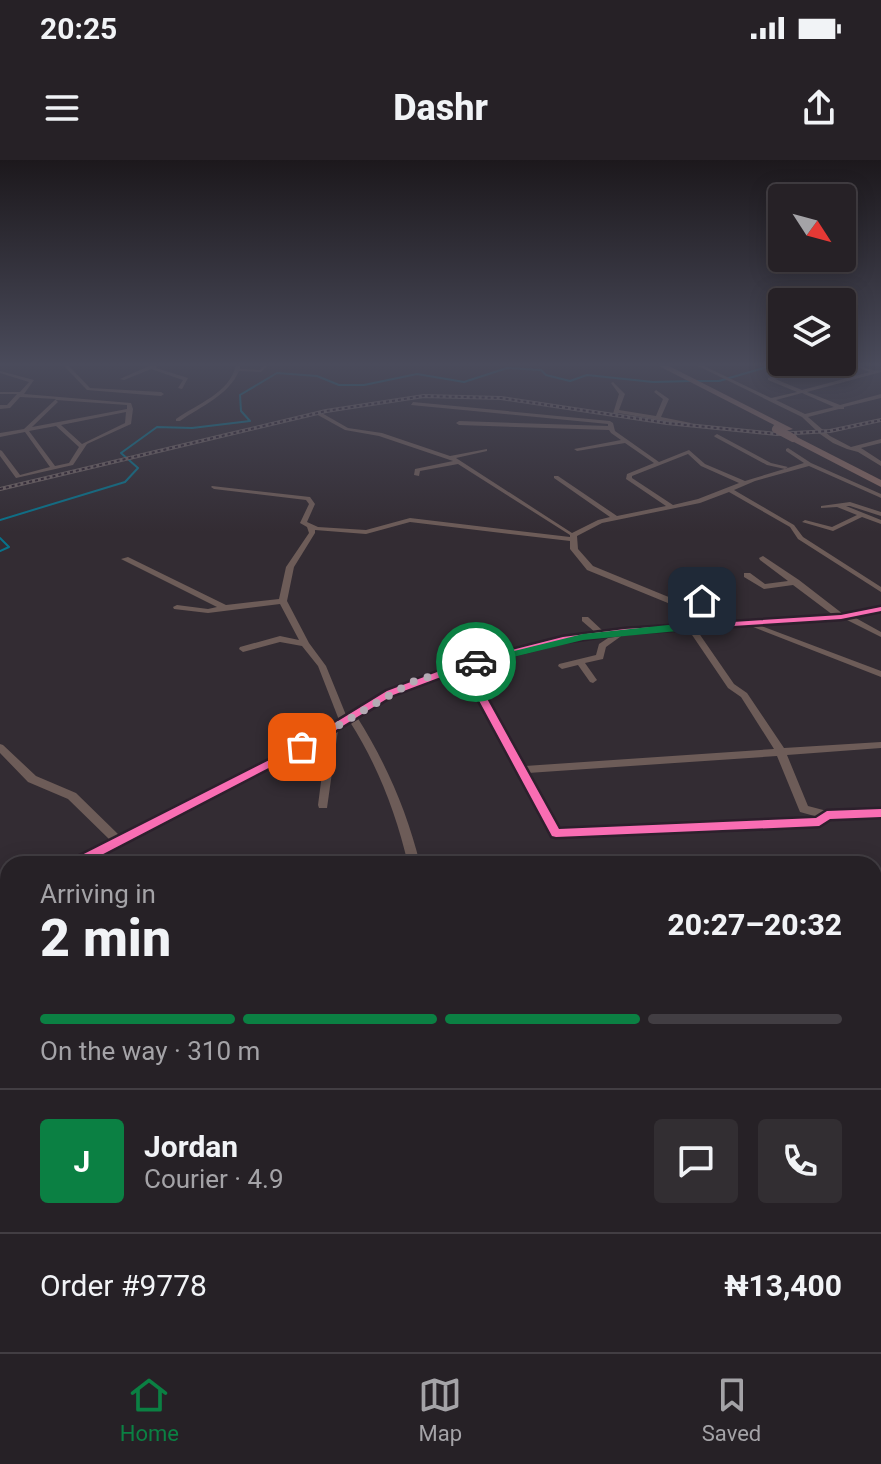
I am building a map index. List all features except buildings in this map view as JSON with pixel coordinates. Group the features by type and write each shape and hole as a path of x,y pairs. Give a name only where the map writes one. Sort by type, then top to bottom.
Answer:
{"highway":[{"path":"761,421 776,429 805,437 881,476"},
{"path":"765,421 881,484"}],"street":[{"path":"26,430 36,421"},
{"path":"0,435 75,421"},
{"path":"96,421 108,431"},
{"path":"0,452 18,477 54,469 76,462 82,447 108,431 128,424 128,421"},
{"path":"332,421 347,429 380,434 459,461 572,537 574,549 590,568 714,622"},
{"path":"567,421 610,426 656,462"},
{"path":"610,426 612,421"},
{"path":"674,421 688,423"},
{"path":"808,421 817,431 881,464"},
{"path":"459,423 610,426"},
{"path":"57,424 82,447"},
{"path":"26,430 54,469"},
{"path":"717,436 769,464 791,468"},
{"path":"577,449 627,441"},
{"path":"857,450 861,445 881,441"},
{"path":"450,457 485,450"},
{"path":"788,450 809,464 881,496"},
{"path":"672,507 628,477 656,462 689,452 703,465 744,483"},
{"path":"417,475 417,470 459,461"},
{"path":"214,487 311,500 303,522 315,530 366,532 410,520 572,537 615,517 672,507 809,464"},
{"path":"556,477 615,517"},
{"path":"730,490 792,526 800,538 881,590"},
{"path":"835,504 881,522"},
{"path":"823,507 853,504 881,514"},
{"path":"805,522 833,529 860,516"},
{"path":"315,530 290,567 283,601 305,644 322,666 348,719 389,777 404,816 412,856"},
{"path":"763,558 844,617 881,635"},
{"path":"125,559 225,608"},
{"path":"747,575 764,587 796,582"},
{"path":"693,613 702,601 722,588"},
{"path":"177,607 208,611 283,601"},
{"path":"88,856 333,728 412,682 464,665 583,637 625,631 744,620 844,617 881,609"},
{"path":"585,619 603,635"},
{"path":"744,620 881,674"},
{"path":"689,624 731,686 744,695 780,750 804,809 827,815 881,813"},
{"path":"562,666 603,655 625,631"},
{"path":"583,637 603,655"},
{"path":"243,649 280,639 305,644"},
{"path":"580,662 593,680"},
{"path":"464,665 552,829 567,835 819,822 827,815"},
{"path":"323,805 333,728"},
{"path":"523,770 881,745"},
{"path":"0,747 32,779 72,796 117,840"}],"waterway":[{"path":"0,520 125,482 138,468 121,453 157,427 192,428 250,421"},
{"path":"0,538 9,547 0,551"}],"railway":[{"path":"0,489 286,421"},
{"path":"651,421 777,434 830,431 878,421"}],"cycle path":[{"path":"90,856 302,747 390,693 464,665 563,640 625,631 841,617 881,609"},
{"path":"464,665 556,833 819,822 827,815 881,813"}],"way so far":[{"path":"302,747 412,682 476,662"}],"route":[{"path":"476,662 563,640 689,624 716,625 705,615 693,613 702,601"}]}
